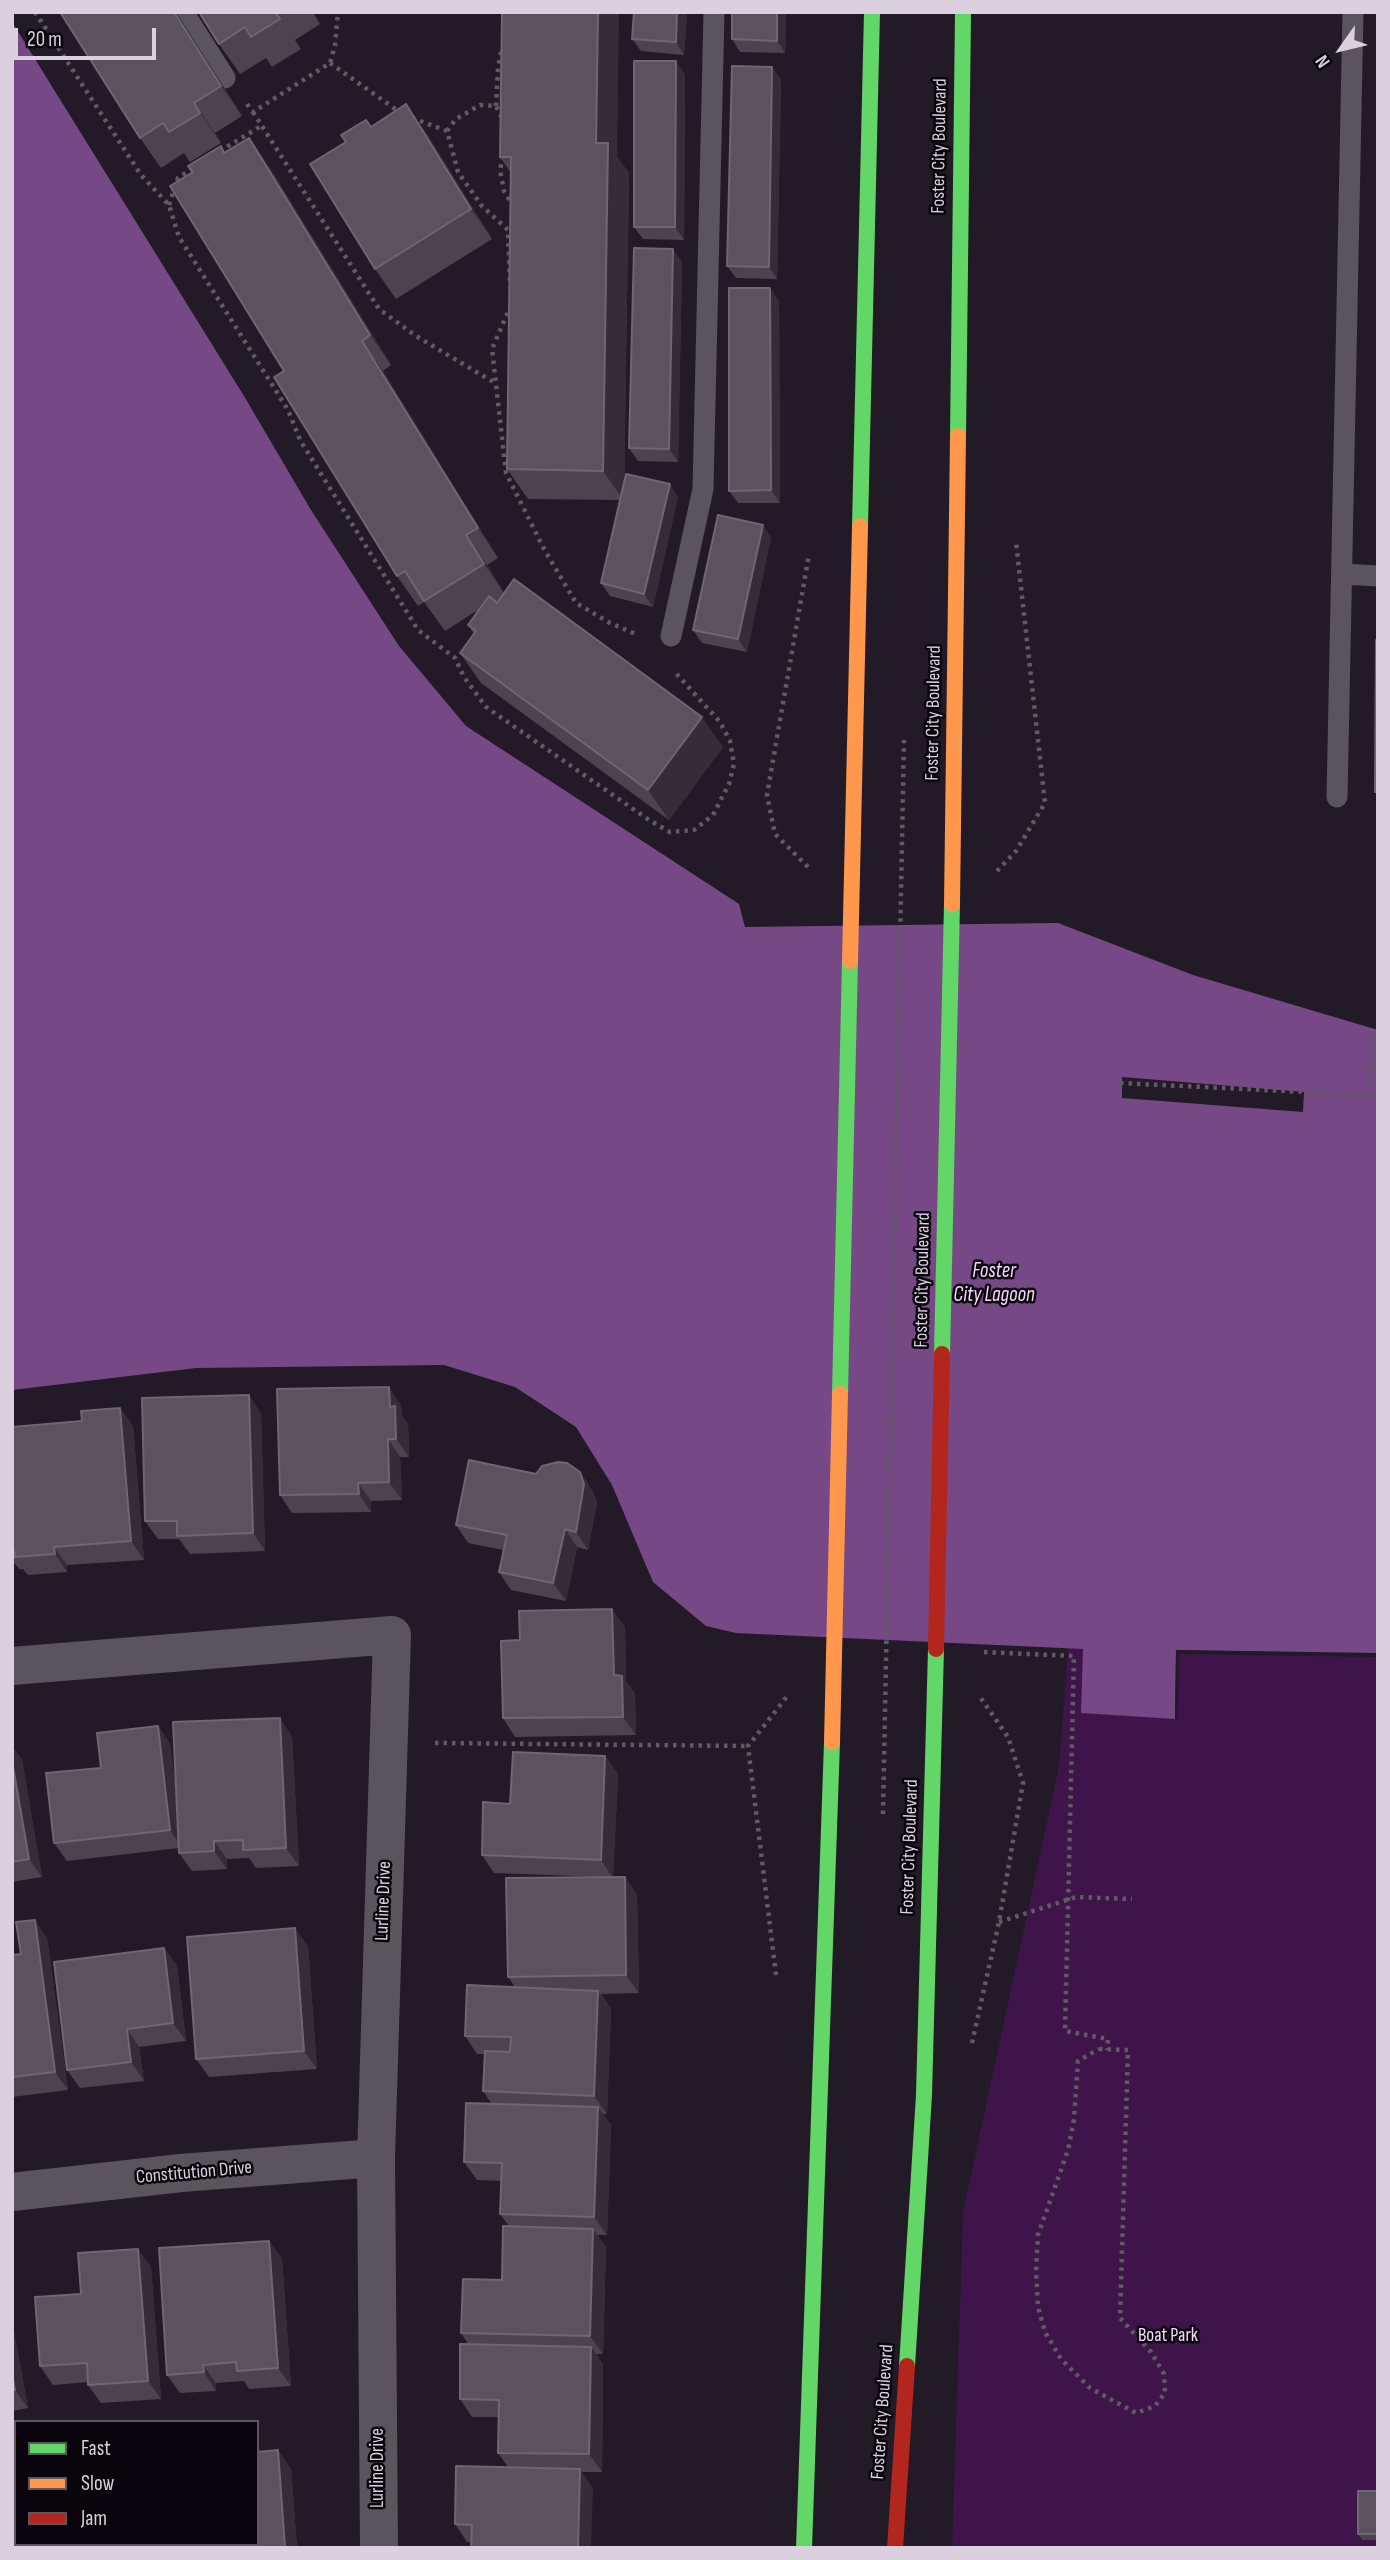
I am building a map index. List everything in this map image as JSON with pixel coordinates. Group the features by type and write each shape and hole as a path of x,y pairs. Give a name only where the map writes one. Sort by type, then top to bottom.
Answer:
{"main road":[{"path":"804,2548 831,1824 872,12"},
{"name":"Foster City Boulevard","path":"895,2548 924,2095 932,1826 955,739 963,12"}],"street":[{"name":"Lurline Drive","path":"12,1666 392,1635 376,2158 379,2548"},
{"name":"Constitution Drive","path":"12,2192 181,2173 376,2158"}],"lane":[{"path":"183,12 225,78"},
{"path":"671,636 702,489 714,12"},
{"path":"1337,797 1353,12"},
{"path":"1343,574 1378,576"}],"path":[{"path":"35,12 141,175 169,205 178,237 288,410 300,440 418,631 455,658 464,677 486,707 670,832 694,830 713,815 729,784 734,764 730,741 720,722 678,678 672,667"},
{"path":"253,112 330,63 338,12"},
{"path":"503,42 498,68 496,106 505,125"},
{"path":"330,63 400,112 430,127 447,131"},
{"path":"225,78 253,112 379,309 416,336 495,383"},
{"path":"447,131 456,119 480,105 496,106"},
{"path":"219,152 261,126"},
{"path":"447,131 458,172 482,206 508,230 511,287"},
{"path":"506,147 499,170 504,191 517,210"},
{"path":"169,205 178,178 197,166"},
{"path":"508,230 517,228"},
{"path":"513,301 492,349 506,473 544,549 576,603 610,623 647,639"},
{"path":"883,1814 904,740"},
{"path":"1120,1083 1368,1095 1374,1029"},
{"path":"984,1652 1074,1656 1065,2031 1108,2039 1107,2050"},
{"path":"435,1743 748,1746"},
{"path":"999,1922 1068,1899 1132,1899"},
{"path":"1099,2049 1107,2050 1128,2050 1120,2318 1152,2352 1164,2374 1165,2393 1154,2406 1136,2413 1090,2388 1060,2359 1045,2332 1038,2307 1038,2235 1068,2150 1078,2061 1099,2049"}],"green space":[{"name":"Boat Park","path":"1072,1599 1378,1612 1378,2548 952,2548 963,2212 1059,1766"}],"water":[{"name":"Foster City Lagoon","path":"12,22 244,396 311,510 399,646 466,726 739,904 745,927 1058,923 1193,975 1378,1030 1378,1654 1176,1650 1175,1719 1081,1713 1083,1649 736,1633 706,1626 653,1582 612,1485 576,1427 515,1387 444,1365 196,1368 12,1390"}],"pier":[{"path":"1122,1077 1304,1092 1303,1112 1122,1098"},
{"path":"1176,1650 1378,1653 1378,1657 1179,1654 1178,1720 1175,1719"}],"building":[{"path":"60,12 174,12 221,86 194,103 200,113 169,132 163,123 140,138"},
{"path":"199,12 275,12 280,19 251,37 245,27 219,44"},
{"path":"502,12 598,12 596,143 608,143 603,471 507,469 511,157 500,157"},
{"path":"634,12 677,12 676,42 632,39"},
{"path":"732,12 777,12 777,41 732,39"},
{"path":"634,61 676,61 675,227 634,227"},
{"path":"732,66 772,67 769,267 727,266"},
{"path":"406,104 471,209 375,269 310,164 346,142 341,135 366,120 371,127"},
{"path":"249,138 370,335 362,341 478,528 466,535 484,564 424,601 405,571 397,576 274,377 284,371 170,186 193,172 188,166 221,146 224,153"},
{"path":"634,248 673,249 669,449 629,448"},
{"path":"729,288 770,288 771,490 729,491"},
{"path":"626,474 670,484 644,594 601,583"},
{"path":"718,515 763,525 738,639 693,630"},
{"path":"514,579 702,717 648,790 460,653 476,631 468,625 489,596 497,603"},
{"path":"1378,640 1378,792 1375,792"},
{"path":"389,1387 390,1407 395,1406 396,1439 388,1439 389,1482 358,1483 359,1494 280,1495 277,1389"},
{"path":"249,1395 253,1533 177,1536 177,1521 145,1521 142,1398"},
{"path":"120,1408 131,1541 54,1547 55,1554 15,1557 14,1550 12,1551 12,1427 82,1421 81,1411"},
{"path":"469,1460 536,1474 542,1466 558,1462 567,1463 580,1472 584,1484 576,1532 565,1529 553,1583 499,1572 507,1535 456,1525"},
{"path":"612,1609 614,1675 622,1676 623,1717 503,1718 501,1641 520,1640 519,1611"},
{"path":"280,1718 286,1848 243,1850 243,1840 214,1841 214,1851 179,1853 173,1722"},
{"path":"158,1726 170,1830 54,1843 46,1773 101,1768 97,1733"},
{"path":"513,1752 605,1756 601,1860 482,1855 483,1802 510,1804"},
{"path":"12,1761 29,1859 12,1862"},
{"path":"625,1877 626,1975 508,1977 506,1878"},
{"path":"35,1920 55,2072 12,2077 12,1955 21,1954 16,1922"},
{"path":"295,1928 304,2051 196,2059 187,1937"},
{"path":"164,1948 173,2023 127,2029 131,2062 67,2070 54,1962"},
{"path":"467,1985 598,1991 594,2096 483,2091 485,2051 510,2052 511,2037 465,2036"},
{"path":"466,2103 598,2107 594,2217 500,2214 502,2163 464,2162"},
{"path":"503,2226 593,2229 590,2336 461,2333 463,2279 502,2280"},
{"path":"269,2241 278,2368 237,2371 236,2362 203,2365 204,2372 167,2375 159,2248"},
{"path":"138,2249 148,2381 88,2385 87,2363 40,2366 35,2297 81,2294 78,2253"},
{"path":"460,2344 591,2347 589,2454 498,2453 499,2400 460,2399"},
{"path":"278,2450 285,2548 247,2548 259,2546 259,2452"},
{"path":"456,2466 580,2469 578,2548 471,2548 472,2525 455,2524"},
{"path":"12,2475 14,2546 35,2548 12,2548"},
{"path":"1358,2491 1378,2491 1378,2534 1358,2534"},
{"path":"160,2546 160,2548 55,2548"},
{"path":"183,2546 234,2546 234,2548"}],"traffic: fast":[{"path":"860,526 872,12"},
{"path":"958,436 963,12"},
{"path":"942,1354 952,904"},
{"path":"840,1394 850,961"},
{"path":"907,2366 924,2095 936,1649"},
{"path":"804,2548 832,1742"}],"traffic: slow":[{"path":"952,904 958,436"},
{"path":"850,961 860,526"},
{"path":"832,1742 840,1394"}],"traffic: jam":[{"path":"936,1649 942,1354"},
{"path":"895,2548 907,2366"}]}
